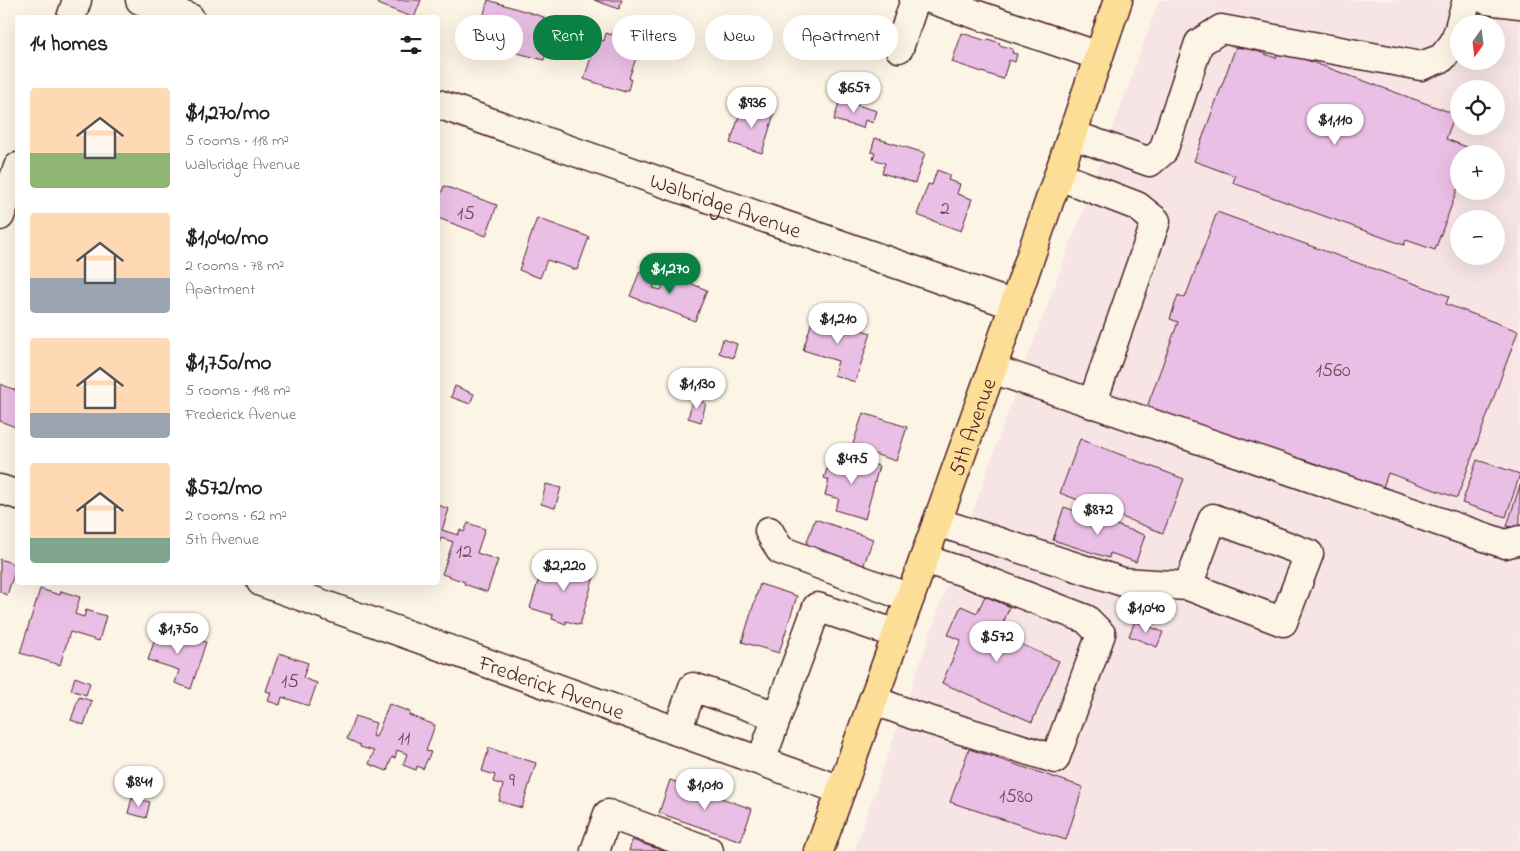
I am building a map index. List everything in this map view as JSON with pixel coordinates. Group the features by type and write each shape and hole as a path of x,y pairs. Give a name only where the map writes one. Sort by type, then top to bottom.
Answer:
{"main road":[{"name":"5th Avenue","path":"819,851 992,369 1118,0"}],"street":[{"path":"72,15 77,0"},
{"path":"140,0 182,15"},
{"path":"899,48 915,0"},
{"path":"933,0 1099,56"},
{"path":"1463,15 1468,0"},
{"path":"1487,0 1520,4"},
{"path":"1073,134 1150,162 1163,151 1199,43 1221,29 1421,66 1442,58 1450,49"},
{"name":"Walbridge Avenue","path":"440,105 1014,305"},
{"path":"0,216 15,175"},
{"path":"1059,176 1136,206 1156,221 1092,404"},
{"path":"992,369 1505,544 1520,540"},
{"path":"0,489 15,494"},
{"path":"937,522 1123,582 1188,586 1283,622 1309,554 1214,518 1188,586"},
{"path":"769,531 780,550 910,598"},
{"path":"873,700 913,715 1055,759 1102,634 1086,619 964,572 924,559"},
{"name":"Frederick Avenue","path":"269,585 841,790"},
{"path":"760,761 817,607 897,634"},
{"path":"677,731 693,687 777,716"},
{"path":"594,851 608,814 709,851"}],"shaded area":[{"path":"1159,0 1520,0 1520,851 854,851 1020,377 1091,189"}],"building":[{"path":"379,0 421,0 415,15 406,15 378,4"},
{"path":"488,0 537,15 533,15 533,57 523,54 523,15 484,15"},
{"path":"594,0 622,0 619,9"},
{"path":"606,33 612,35 612,60 635,60 629,78 631,79 628,90 625,90 625,92 584,79 590,60 602,60 602,40 604,41"},
{"path":"962,33 987,41 988,39 1013,49 1012,53 1017,54 1015,62 1009,60 1003,79 952,62"},
{"path":"1237,44 1276,58 1279,50 1450,112 1450,128 1446,139 1462,145 1450,145 1450,200 1453,200 1435,250 1406,240 1404,245 1233,183 1235,176 1194,161"},
{"path":"840,100 877,111 873,123 865,120 863,128 834,120"},
{"path":"743,105 774,114 762,153 730,143"},
{"path":"875,138 925,153 915,183 882,173 885,163 873,159 875,153 871,152"},
{"path":"937,170 950,175 948,180 960,184 957,194 972,199 961,231 917,215 928,184 932,185"},
{"path":"444,186 497,205 486,236 440,219 441,194"},
{"path":"1217,212 1449,296 1446,304 1518,331 1457,498 1388,473 1381,493 1147,407 1178,322 1170,319 1178,295 1185,298"},
{"path":"537,218 589,237 577,270 547,260 540,278 519,270"},
{"path":"640,271 657,278 653,288 661,290 666,278 678,283 681,277 688,280 687,282 707,290 695,321 630,296"},
{"path":"814,315 871,333 855,382 834,375 838,361 803,350"},
{"path":"723,339 737,344 733,358 719,353"},
{"path":"0,384 15,390 15,427 0,421"},
{"path":"455,386 474,394 470,404 451,397"},
{"path":"693,399 706,403 701,422 688,418"},
{"path":"863,413 907,427 896,461 852,447"},
{"path":"1080,439 1184,479 1163,533 1060,493"},
{"path":"838,454 879,466 865,519 835,510 839,499 825,495 829,480 824,478 827,469 834,470"},
{"path":"1477,460 1520,474 1506,517 1462,503"},
{"path":"546,484 561,488 555,508 541,504"},
{"path":"1520,485 1520,523 1518,529 1507,526"},
{"path":"440,506 449,509 442,530 458,535 460,530 464,532 468,523 485,529 477,553 498,560 487,592 442,574 453,542 441,538 440,541"},
{"path":"1064,507 1145,535 1136,562 1110,553 1109,558 1053,540"},
{"path":"815,519 873,539 862,570 804,550"},
{"path":"564,556 580,561 578,568 595,573 580,625 566,621 566,624 552,619 553,615 530,608 543,565 562,571 565,561 562,560"},
{"path":"0,559 15,564 15,571 7,595 0,592"},
{"path":"760,584 797,596 779,653 742,642"},
{"path":"40,589 60,595 61,591 80,597 75,614 84,617 86,610 106,616 99,641 70,632 60,665 20,653"},
{"path":"985,596 1010,607 998,634 1059,661 1032,722 942,683 961,640 948,635 961,606 977,613"},
{"path":"1135,621 1163,632 1157,647 1129,636"},
{"path":"159,627 206,642 191,689 175,683 179,670 148,660"},
{"path":"279,653 308,663 303,678 317,683 309,706 282,697 280,705 268,701 271,693 266,691"},
{"path":"75,677 90,683 86,695 71,690"},
{"path":"79,697 92,701 84,725 71,720"},
{"path":"389,704 410,712 409,715 435,725 426,751 431,752 423,769 417,766 416,770 403,765 407,754 397,750 395,758 392,757 387,771 369,764 374,751 360,747 360,745 347,739 355,716 376,723 372,736 376,737"},
{"path":"489,748 536,763 522,808 499,801 503,785 493,782 495,775 482,771"},
{"path":"969,749 1083,787 1066,840 950,802"},
{"path":"670,780 752,809 741,841 659,813"},
{"path":"132,798 150,802 146,818 128,813"},
{"path":"632,840 664,851 629,851"}]}
